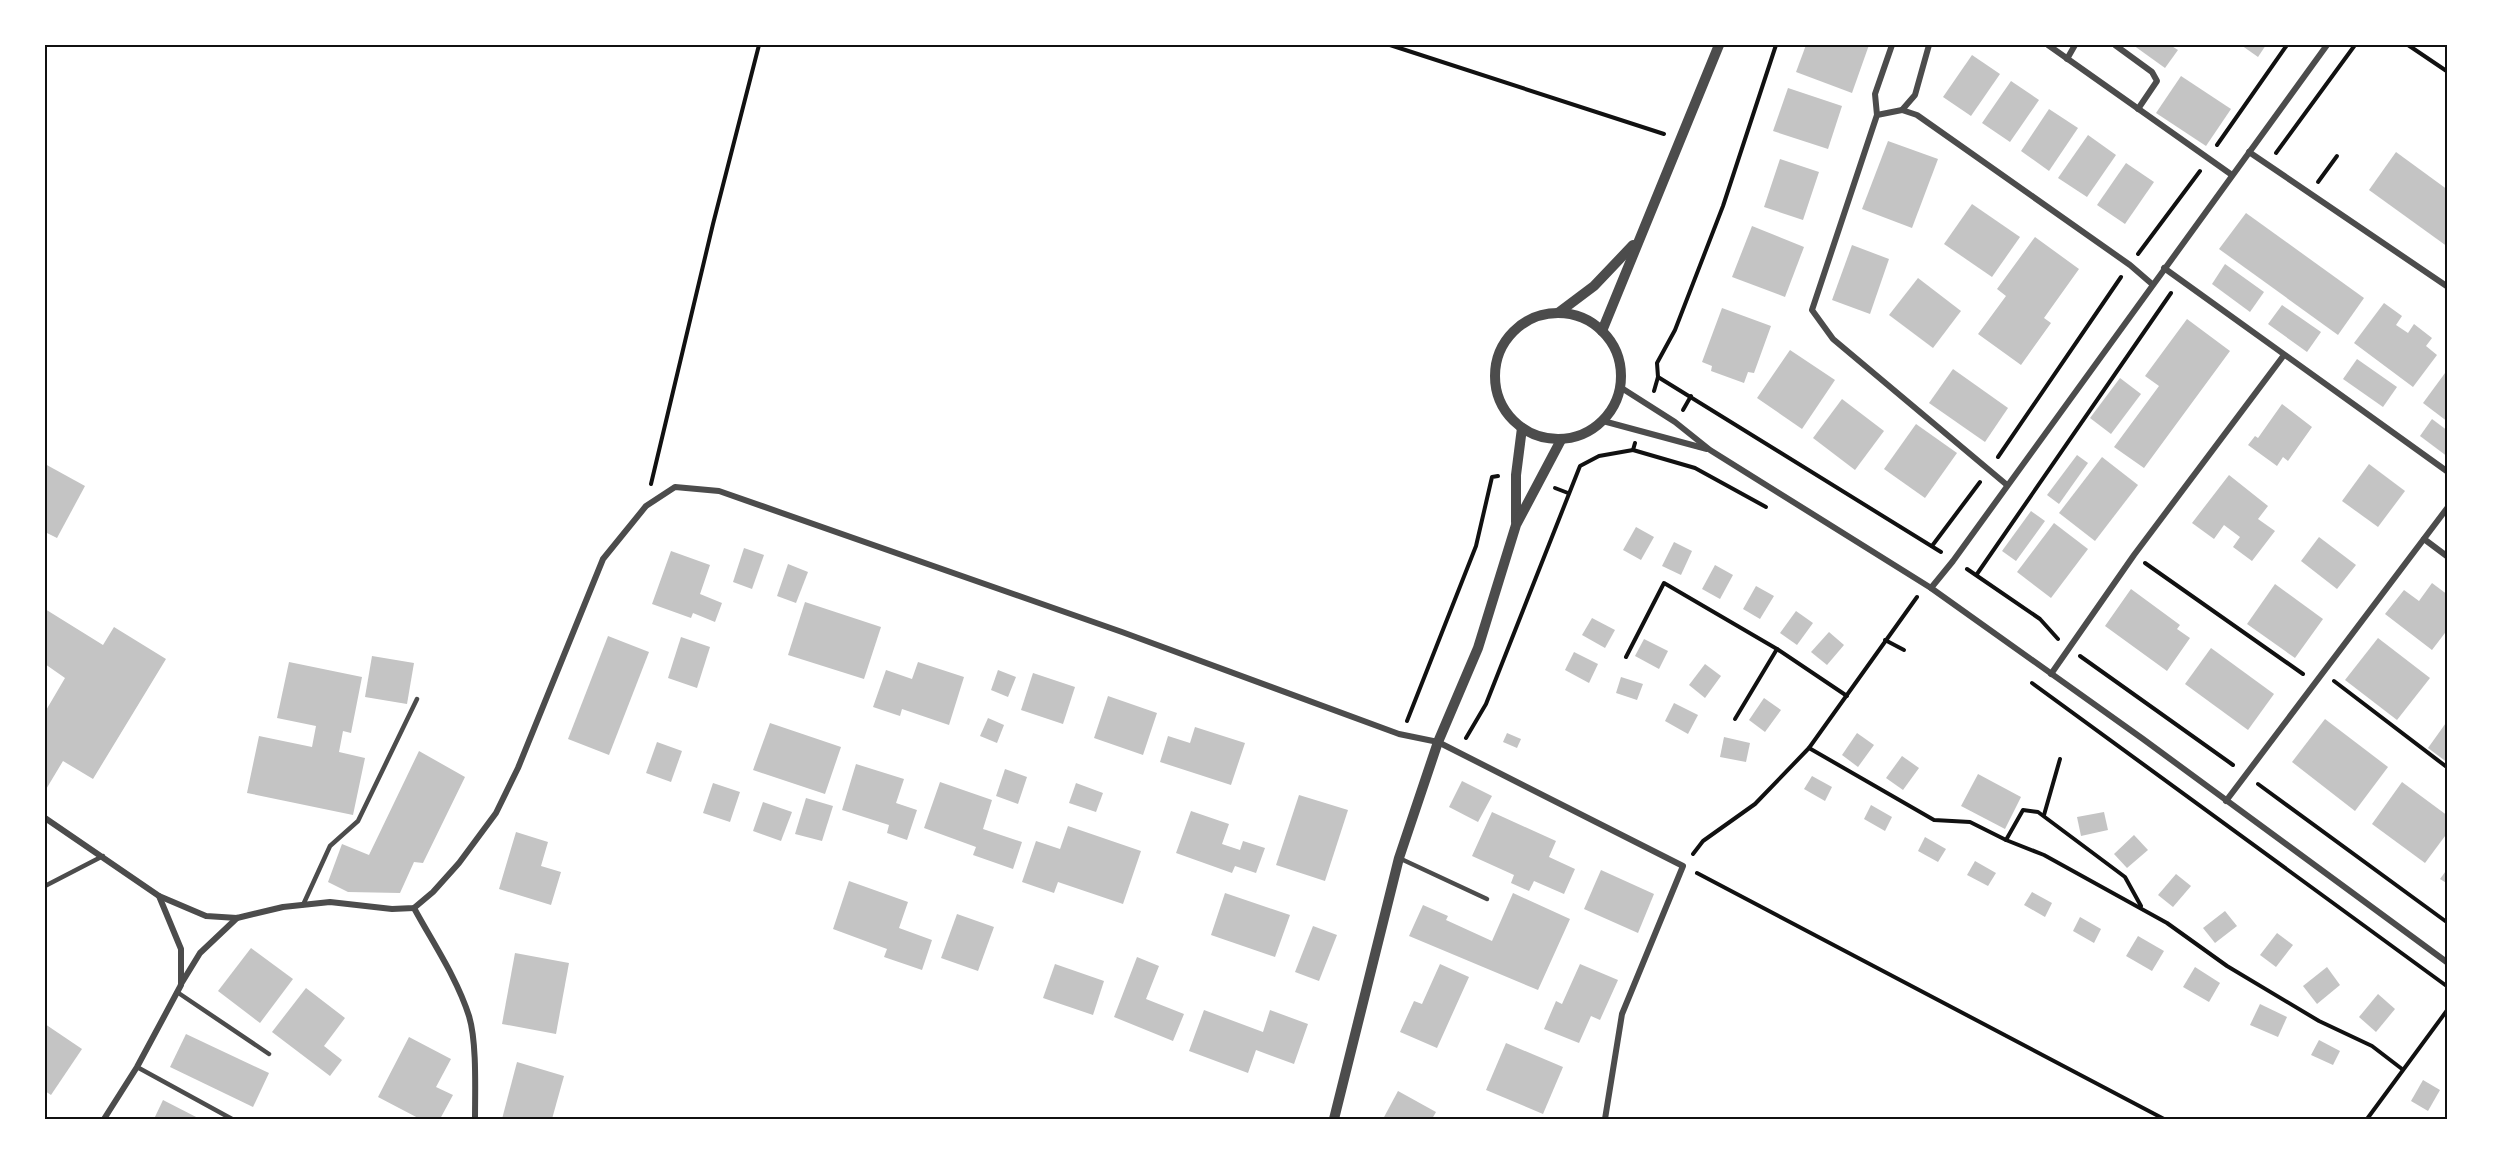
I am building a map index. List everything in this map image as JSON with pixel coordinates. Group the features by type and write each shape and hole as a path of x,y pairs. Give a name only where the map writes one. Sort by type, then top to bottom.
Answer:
{"street":[{"path":"1602,331 1719,45"},
{"path":"1892,45 1875,94 1877,115 1812,310 1833,339 2007,484"},
{"path":"1902,110 1915,95 1929,45"},
{"path":"2048,45 2232,175"},
{"path":"2067,59 2075,45"},
{"path":"2115,45 2152,72 2157,81 2138,109"},
{"path":"1931,588 1953,561 2327,45"},
{"path":"1877,115 1902,110 1917,115 2130,265 2152,284"},
{"path":"2249,152 2447,285"},
{"path":"1558,313 1594,286 1637,241"},
{"path":"2164,268 2448,472"},
{"path":"1558,313 1581,317 1602,331 1615,348 1620,363 1620,387 1613,409 1591,431 1561,440 1544,438 1522,428 1506,412 1498,398 1495,382 1498,355 1504,342 1524,323 1536,317 1558,313"},
{"path":"2051,674 2134,555 2141,550 2284,355"},
{"path":"1620,387 1649,405 1710,450 1931,588 2448,963"},
{"path":"1603,421 1710,450"},
{"path":"1516,525 1516,476 1522,428"},
{"path":"1334,1119 1399,858 1438,742 1478,648 1516,525 1561,440"},
{"path":"45,818 159,896 206,916 237,918 330,902 392,909 414,908 434,892 496,813 518,768 603,559 646,506 675,487 719,491 1122,632 1400,734 1438,742 1683,866 1622,1014 1605,1119"},
{"path":"2226,801 2448,507"},
{"path":"2424,538 2448,557"},
{"path":"159,896 181,950 181,985"},
{"path":"414,908 447,967 470,1018 475,1082 475,1119"},
{"path":"104,1119 137,1067 200,953 237,918"}],"lane":[{"path":"303,905 330,846 358,821 417,699"},
{"path":"45,886 103,856"},
{"path":"1399,858 1487,899"},
{"path":"177,992 269,1054"},
{"path":"137,1067 232,1119"}],"path":[{"path":"646,506 712,224 759,45"},
{"path":"1390,45 1682,140"},
{"path":"1649,405 1658,377 1657,363 1675,330 1723,206 1776,45"},
{"path":"1932,546 1989,470 2130,265 2287,45"},
{"path":"2264,162 2274,156 2355,45"},
{"path":"2408,45 2448,72"},
{"path":"2310,193 2337,156"},
{"path":"1977,574 2180,280"},
{"path":"1658,377 1977,574 2040,619 2053,635 2069,648 2448,923"},
{"path":"1683,410 1691,396"},
{"path":"1633,450 1638,431"},
{"path":"1459,751 1486,704 1580,466 1599,456 1633,450 1695,468 1776,512"},
{"path":"2134,555 2316,684"},
{"path":"1626,657 1664,583 1777,650 1847,696"},
{"path":"1931,588 1916,598 1809,748 1755,804 1703,841 1683,866 2164,1119"},
{"path":"1908,592 1925,605"},
{"path":"1400,734 1412,713 1454,607"},
{"path":"1885,640 1904,650"},
{"path":"1735,719 1777,650"},
{"path":"2324,673 2448,768"},
{"path":"2026,688 2031,682 2448,987"},
{"path":"1809,748 1934,820 1970,822 2044,855 2168,923 2227,966 2319,1021 2372,1046 2403,1069"},
{"path":"2044,815 2060,759"},
{"path":"2006,840 2023,810 2044,815 2125,877 2137,903 2146,911"},
{"path":"2373,1119 2368,1118 2448,1009"}],"building":[{"path":"1806,45 1869,45 1852,93 1796,72"},
{"path":"2133,45 2170,45 2178,50 2165,68"},
{"path":"2241,45 2266,45 2258,57"},
{"path":"1972,55 2000,74 1971,116 1943,97"},
{"path":"2181,76 2231,109 2206,146 2156,113"},
{"path":"2011,81 2039,100 2010,142 1982,123"},
{"path":"1788,88 1842,106 1828,149 1773,131"},
{"path":"2049,109 2078,128 2049,171 2021,151"},
{"path":"2088,135 2116,155 2087,197 2058,178"},
{"path":"1888,141 1938,159 1912,228 1862,209"},
{"path":"2396,152 2448,190 2448,247 2369,190"},
{"path":"1780,159 1819,172 1803,220 1764,207"},
{"path":"2126,163 2154,182 2125,224 2097,205"},
{"path":"1972,204 2020,237 1992,277 1944,244"},
{"path":"2246,213 2364,298 2338,335 2219,249"},
{"path":"1752,226 1804,247 1785,297 1732,277"},
{"path":"2035,237 2079,269 2044,318 2051,323 2021,365 1978,334 2006,296 1997,289"},
{"path":"1852,245 1889,259 1870,314 1832,300"},
{"path":"2225,264 2264,292 2250,312 2212,284"},
{"path":"1918,278 1961,311 1933,348 1889,315"},
{"path":"2384,303 2402,316 2396,325 2408,333 2414,324 2432,338 2426,346 2437,355 2413,387 2354,343"},
{"path":"2282,305 2321,332 2307,352 2268,324"},
{"path":"1722,308 1771,326 1754,373 1748,372 1744,383 1711,371 1712,366 1702,362"},
{"path":"2187,319 2230,351 2144,468 2114,447 2159,386 2145,376"},
{"path":"1790,350 1835,380 1802,429 1757,398"},
{"path":"2357,359 2397,387 2383,407 2343,379"},
{"path":"1953,369 2008,408 1985,442 1929,403"},
{"path":"2448,369 2448,422 2423,403"},
{"path":"2120,378 2141,394 2111,434 2090,418"},
{"path":"1842,399 1884,431 1855,470 1813,438"},
{"path":"2282,404 2312,427 2288,461 2283,457 2277,466 2248,445 2255,436 2258,438"},
{"path":"2432,419 2448,431 2448,457 2420,436"},
{"path":"1916,424 1957,453 1925,498 1884,469"},
{"path":"2077,455 2088,463 2059,504 2047,495"},
{"path":"2102,457 2138,485 2095,541 2059,513"},
{"path":"45,464 85,486 57,538 45,532"},
{"path":"2369,464 2405,491 2378,527 2342,501"},
{"path":"2229,475 2268,506 2258,519 2275,531 2252,561 2233,547 2240,537 2224,525 2214,539 2192,523"},
{"path":"2031,511 2045,521 2016,561 2002,551"},
{"path":"2054,523 2088,549 2051,598 2017,572"},
{"path":"1636,527 1654,537 1641,560 1623,550"},
{"path":"2319,537 2356,565 2337,589 2301,561"},
{"path":"1674,542 1692,551 1681,575 1662,566"},
{"path":"744,548 764,555 752,589 733,582"},
{"path":"671,551 710,565 700,594 722,603 715,622 693,613 691,618 652,604"},
{"path":"788,564 808,572 796,603 777,596"},
{"path":"1715,565 1733,575 1720,599 1702,589"},
{"path":"2432,583 2448,595 2448,629 2432,650 2385,614 2404,590 2419,601"},
{"path":"2275,584 2323,619 2295,658 2247,624"},
{"path":"1756,586 1774,596 1760,619 1743,609"},
{"path":"2131,589 2180,625 2177,629 2190,638 2167,671 2105,626"},
{"path":"805,602 881,627 864,679 788,655"},
{"path":"45,609 103,645 114,627 166,659 93,779 63,761 45,791 45,712 65,678 45,664"},
{"path":"1796,611 1813,623 1797,645 1780,633"},
{"path":"1592,618 1615,630 1605,648 1582,635"},
{"path":"1829,632 1844,645 1827,665 1811,652"},
{"path":"608,636 649,652 609,755 568,739"},
{"path":"681,637 710,647 697,688 668,678"},
{"path":"2378,638 2430,678 2397,720 2345,680"},
{"path":"1644,639 1668,651 1659,669 1635,656"},
{"path":"2211,648 2274,694 2248,730 2185,684"},
{"path":"1574,652 1598,664 1589,683 1565,670"},
{"path":"372,656 414,663 407,704 365,697"},
{"path":"289,662 362,677 351,733 343,731 339,752 365,758 353,815 247,793 259,736 312,747 316,726 277,718"},
{"path":"918,662 964,677 949,725 902,709 900,716 873,707 886,670 912,679"},
{"path":"1705,664 1721,676 1705,698 1689,685"},
{"path":"998,670 1016,677 1008,697 991,690"},
{"path":"1033,673 1075,687 1063,724 1021,710"},
{"path":"1621,677 1643,684 1637,700 1616,693"},
{"path":"1108,696 1157,713 1143,755 1094,738"},
{"path":"1764,698 1781,710 1765,732 1749,720"},
{"path":"1674,703 1698,715 1688,734 1665,721"},
{"path":"988,718 1004,725 997,743 980,736"},
{"path":"2325,719 2388,767 2355,811 2292,762"},
{"path":"2448,720 2448,763 2428,748"},
{"path":"770,723 841,747 825,794 753,770"},
{"path":"1195,727 1245,743 1231,785 1160,762 1168,736 1190,743"},
{"path":"1507,733 1521,739 1517,748 1503,742"},
{"path":"1857,733 1874,745 1858,767 1842,755"},
{"path":"1724,737 1750,743 1746,762 1720,757"},
{"path":"657,742 682,751 671,782 646,773"},
{"path":"419,751 465,777 423,863 414,862 400,893 348,892 328,882 342,844 369,855"},
{"path":"1902,756 1919,768 1903,790 1886,778"},
{"path":"856,764 904,779 896,803 917,810 907,840 887,833 889,825 842,810"},
{"path":"1005,769 1027,777 1018,804 996,796"},
{"path":"1978,774 2021,797 2005,829 1961,806"},
{"path":"1812,776 1832,787 1825,801 1804,789"},
{"path":"1462,781 1492,796 1478,822 1449,807"},
{"path":"940,782 992,800 983,829 1022,842 1013,869 973,855 976,847 924,828"},
{"path":"2402,782 2448,816 2448,832 2425,863 2372,824"},
{"path":"713,783 740,792 730,822 703,813"},
{"path":"1076,783 1103,793 1096,812 1069,803"},
{"path":"1299,795 1348,810 1325,881 1276,865"},
{"path":"806,798 833,806 822,841 795,834"},
{"path":"763,802 792,812 781,841 753,831"},
{"path":"1871,805 1892,817 1885,831 1864,819"},
{"path":"1191,811 1229,824 1222,844 1240,850 1243,841 1265,848 1256,873 1235,866 1232,873 1176,853"},
{"path":"1492,812 1556,841 1549,857 1575,869 1564,894 1534,881 1529,891 1511,883 1514,875 1472,856"},
{"path":"2104,812 2108,830 2081,836 2077,817"},
{"path":"1068,826 1141,851 1123,904 1058,882 1054,893 1022,882 1036,841 1060,849"},
{"path":"516,832 548,842 541,866 561,872 551,905 499,889"},
{"path":"2134,835 2148,850 2127,868 2114,854"},
{"path":"1925,837 1946,849 1938,862 1918,851"},
{"path":"1975,861 1996,873 1988,886 1967,875"},
{"path":"2448,868 2448,884 2440,879"},
{"path":"1601,870 1654,894 1638,933 1584,909"},
{"path":"2176,874 2191,886 2173,907 2158,895"},
{"path":"849,881 908,902 899,928 932,940 922,970 884,957 887,949 833,929"},
{"path":"2032,892 2052,903 2045,917 2024,905"},
{"path":"1225,893 1290,915 1275,957 1211,935"},
{"path":"1513,893 1570,919 1538,990 1409,936 1423,905 1448,916 1446,920 1492,941"},
{"path":"2225,911 2237,926 2215,943 2203,928"},
{"path":"957,914 994,927 978,971 941,958"},
{"path":"2080,917 2101,929 2094,943 2073,931"},
{"path":"1313,926 1337,935 1319,981 1295,972"},
{"path":"2277,933 2293,945 2276,967 2260,955"},
{"path":"2138,936 2164,951 2152,971 2126,956"},
{"path":"251,948 293,979 260,1023 218,991"},
{"path":"515,953 569,963 556,1034 502,1024"},
{"path":"1137,957 1159,966 1146,999 1184,1014 1173,1041 1114,1017"},
{"path":"1055,964 1104,981 1093,1015 1043,998"},
{"path":"1440,964 1469,977 1437,1048 1400,1032 1414,1001 1422,1004"},
{"path":"1580,964 1618,980 1600,1020 1591,1016 1579,1043 1544,1029 1556,1001 1562,1004"},
{"path":"2195,967 2220,983 2209,1002 2183,987"},
{"path":"2327,967 2340,985 2317,1004 2303,986"},
{"path":"306,988 345,1018 324,1046 342,1060 330,1076 272,1032"},
{"path":"2378,994 2395,1009 2376,1032 2359,1017"},
{"path":"2260,1004 2287,1017 2278,1037 2250,1025"},
{"path":"1204,1010 1263,1032 1270,1010 1308,1024 1294,1064 1256,1050 1248,1073 1189,1051"},
{"path":"45,1024 82,1049 51,1095 45,1091"},
{"path":"186,1034 269,1073 253,1107 170,1067"},
{"path":"409,1037 451,1059 436,1087 453,1095 440,1119 420,1119 378,1097"},
{"path":"2319,1040 2340,1051 2333,1065 2311,1055"},
{"path":"1506,1043 1563,1067 1543,1114 1486,1090"},
{"path":"517,1062 564,1076 552,1119 502,1119"},
{"path":"2423,1080 2440,1090 2428,1111 2411,1101"},
{"path":"1398,1091 1436,1112 1432,1119 1383,1119"},
{"path":"163,1100 200,1119 154,1119"}]}
